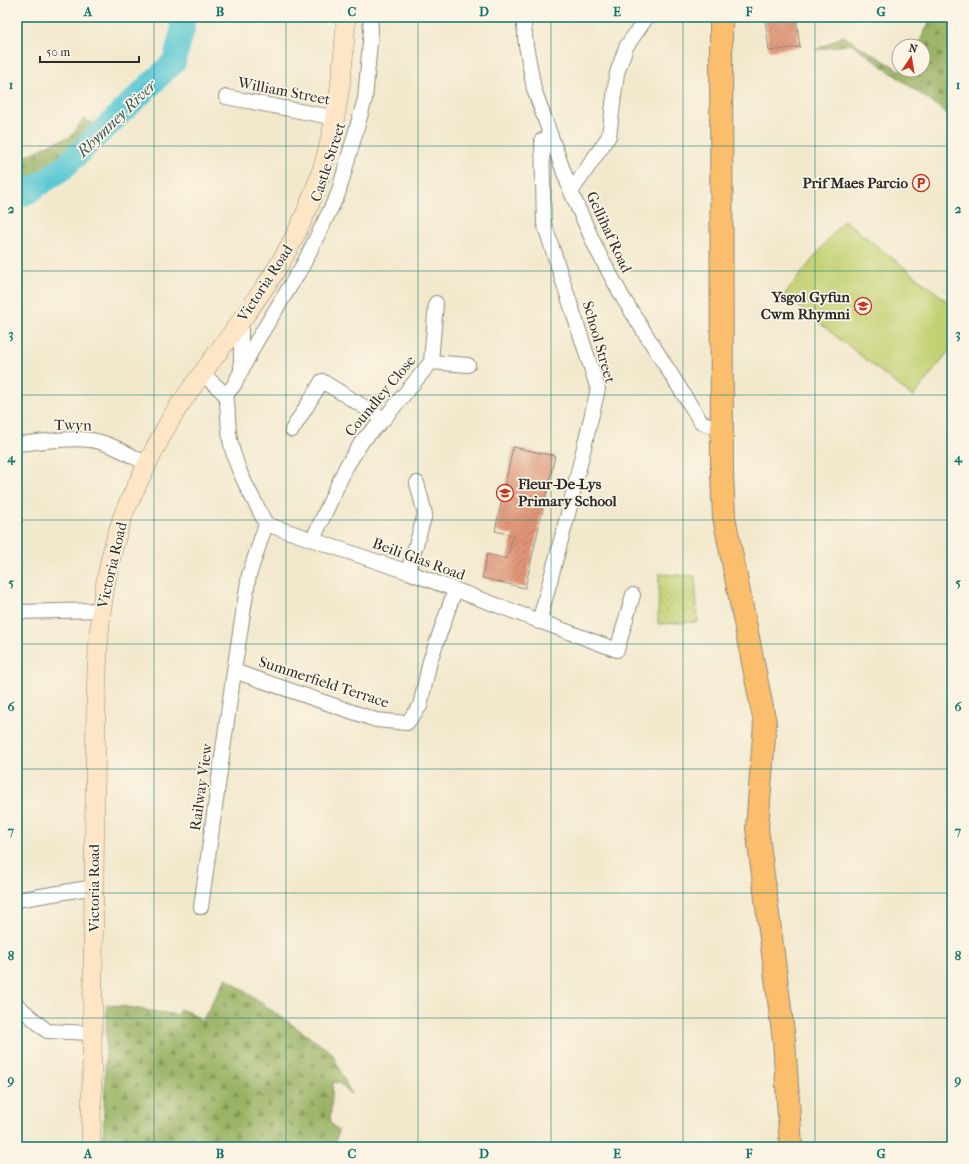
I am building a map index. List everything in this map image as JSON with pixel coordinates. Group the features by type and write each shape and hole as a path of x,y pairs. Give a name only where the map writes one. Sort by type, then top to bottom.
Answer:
{"main road":[{"name":"Victoria Road","path":"91,1147 95,691 101,610 110,560 122,519 147,464 176,411 275,272 297,232 316,188 330,146 336,118 344,58 346,17"},
{"path":"721,17 722,430 724,517 765,723 757,828 784,1040 792,1147"}],"street":[{"name":"Castle Street","path":"226,395 234,385 279,302 303,265 338,194 365,99 370,17"},
{"name":"Gellihaf Road","path":"523,17 526,46 534,89 572,192 597,250 623,298 701,422 722,430"},
{"path":"572,192 609,136 617,72 626,47 647,17"},
{"name":"William Street","path":"226,97 336,118"},
{"name":"School Street","path":"539,622 568,514 598,389 544,223 542,140"},
{"name":"Coundley Close","path":"313,539 346,467 363,440 384,419 431,362 436,303"},
{"path":"241,321 241,372"},
{"name":"Coundley Close","path":"431,362 468,365"},
{"path":"203,374 226,395 231,444 239,469 266,524"},
{"path":"292,430 322,381 384,419"},
{"name":"Twyn","path":"17,444 92,440 118,448 147,464"},
{"path":"408,572 425,514 417,483"},
{"name":"Beili Glas Road","path":"266,524 408,572 617,650 633,595"},
{"name":"Railway View","path":"201,907 249,575 266,524"},
{"name":"Summerfield Terrace","path":"234,671 376,720 407,723 420,706 430,661 455,590"},
{"path":"17,612 101,610"},
{"path":"17,900 94,887"},
{"path":"17,1005 48,1031 92,1033"}],"green space":[{"path":"932,17 952,17 952,117 899,78 931,78 931,38 921,38"},
{"path":"843,36 891,65 891,72 852,44 816,50"},
{"path":"83,119 93,124 55,160 17,186 17,153 19,160 52,143 71,137"},
{"path":"844,220 952,305 952,347 913,397 784,295"},
{"path":"659,574 695,576 698,622 658,624"},
{"path":"226,978 332,1053 351,1094 339,1083 333,1082 330,1122 338,1130 335,1147 103,1147 107,1004 178,1015 179,1009 191,1013 202,1021"}],"building":[{"path":"765,17 796,17 800,47 769,51"},
{"path":"513,447 555,456 525,588 482,578 487,554 507,559 513,535 495,531"}],"waterway":[{"name":"Rhymney River","path":"17,197 28,192 63,168 174,62 183,28 180,17"}],"place":[{"name":"Prif Maes Parcio","path":"921,183"},
{"name":"Ysgol Gyfun Cwm Rhymni","path":"863,306"},
{"name":"Fleur-De-Lys Primary School","path":"505,493"}]}
